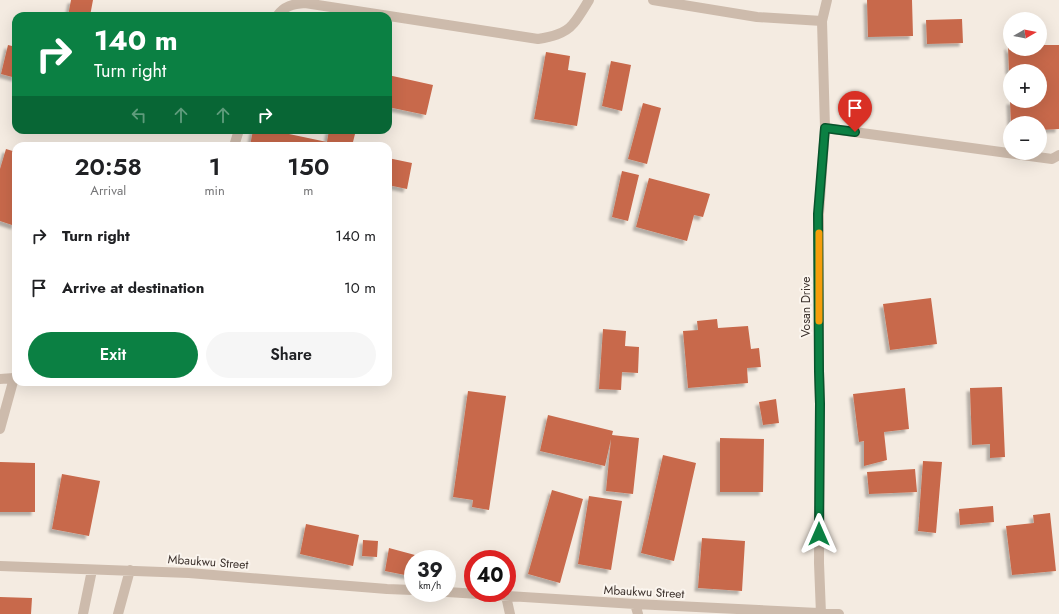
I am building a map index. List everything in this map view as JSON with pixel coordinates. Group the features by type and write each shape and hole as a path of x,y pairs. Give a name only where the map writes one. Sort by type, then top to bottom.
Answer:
{"street":[{"path":"392,16 538,39 550,37 562,32 572,25 590,0"},
{"path":"653,0 757,16 822,21"},
{"name":"Vosan Drive","path":"820,614 818,214 825,128 822,21 827,0"},
{"path":"280,12 293,4 305,3 363,12"},
{"path":"825,128 1052,159 1059,155"},
{"path":"0,379 12,378"},
{"path":"0,428 12,385"},
{"name":"Mbaukwu Street","path":"0,566 189,573 404,590"},
{"path":"83,614 92,570"},
{"path":"118,614 130,570"},
{"name":"Mbaukwu Street","path":"516,597 636,609 839,614"},
{"path":"507,602 510,614"}],"building":[{"path":"71,0 93,0 91,12 69,12"},
{"path":"867,0 912,0 913,36 868,37"},
{"path":"962,19 963,43 927,44 926,20"},
{"path":"8,45 12,46 12,77 1,74"},
{"path":"1047,45 1059,45 1059,129 1047,130 1047,116 1011,116 1010,108 1047,108 1047,64 1009,64 1008,56 1047,56"},
{"path":"546,52 570,56 568,70 586,73 577,126 534,119"},
{"path":"611,61 631,65 622,111 602,106"},
{"path":"392,76 433,85 426,115 392,108"},
{"path":"643,103 661,108 647,164 628,159"},
{"path":"252,134 289,134 327,142 251,142"},
{"path":"328,134 355,134 353,142 327,142"},
{"path":"6,149 12,151 12,225 0,221 0,169"},
{"path":"392,159 412,163 407,189 392,186"},
{"path":"622,171 639,175 628,221 612,217"},
{"path":"649,178 710,194 703,217 694,215 687,241 636,227"},
{"path":"931,298 937,344 890,350 883,304"},
{"path":"717,319 718,328 748,326 751,349 759,348 761,367 747,368 748,383 688,388 683,331 698,330 697,321"},
{"path":"603,329 626,331 625,346 639,347 638,373 622,372 621,390 599,389"},
{"path":"1002,387 1005,457 990,458 990,444 972,445 970,388"},
{"path":"905,388 909,429 884,432 887,460 864,466 864,441 859,442 853,394"},
{"path":"468,391 506,396 489,510 472,507 473,500 453,497"},
{"path":"776,399 779,423 763,425 759,402"},
{"path":"548,415 613,431 612,435 639,438 633,494 606,491 611,439 605,466 540,451"},
{"path":"720,438 764,439 763,492 720,492"},
{"path":"663,455 696,463 674,561 641,553"},
{"path":"923,461 942,462 936,533 918,531"},
{"path":"0,462 35,463 35,512 0,512"},
{"path":"915,469 917,492 869,494 867,472"},
{"path":"62,474 100,481 89,536 52,529"},
{"path":"552,490 583,499 560,583 528,574"},
{"path":"589,496 622,501 611,570 578,564"},
{"path":"993,506 994,522 960,525 959,509"},
{"path":"1050,513 1056,571 1012,575 1006,526 1034,523 1033,515"},
{"path":"306,524 359,535 353,566 300,554"},
{"path":"702,538 745,541 742,591 698,588"},
{"path":"363,540 378,541 377,557 362,556"},
{"path":"389,548 404,552 404,575 385,571"},
{"path":"0,597 32,598 31,614 0,614"}],"slow traffic":[{"path":"819,233 819,321"}],"route":[{"path":"819,534 820,404 818,214 825,128 855,132"}]}
